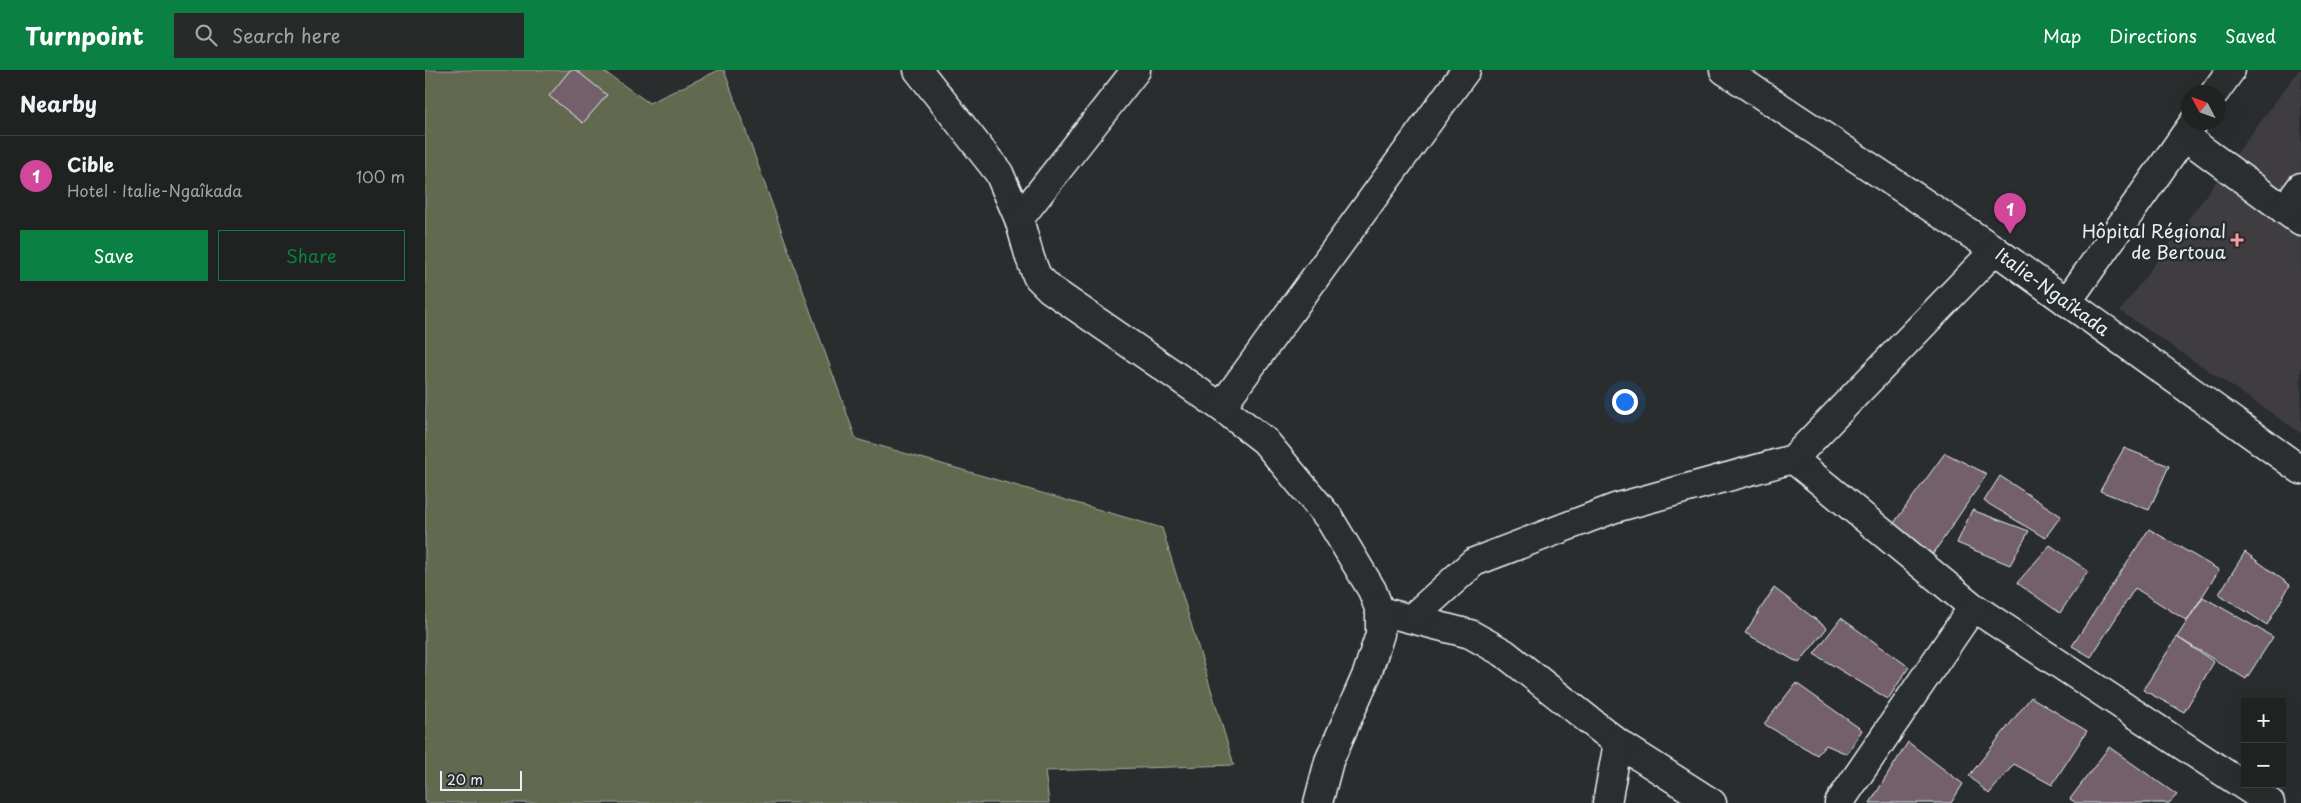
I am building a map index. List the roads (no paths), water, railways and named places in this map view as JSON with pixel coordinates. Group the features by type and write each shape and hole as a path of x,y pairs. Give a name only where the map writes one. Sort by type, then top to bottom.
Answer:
{"street":[{"path":"918,70 999,173 1019,219 1037,276 1050,289 1221,407 1265,441 1329,518 1372,590 1380,611 1380,634 1367,674 1329,761 1318,803"},
{"path":"1019,219 1136,70"},
{"path":"1221,407 1466,70"},
{"name":"Italie-Ngaîkada","path":"1724,70 1995,250 2301,470"},
{"path":"2220,85 2231,70"},
{"path":"2067,302 2188,130"},
{"path":"2190,130 2293,216 2301,187"},
{"path":"1412,618 1474,562 1615,508 1793,459 1995,250"},
{"path":"1793,459 1973,608 2270,803"},
{"path":"1839,803 1973,608"},
{"path":"1380,611 1470,634 1504,653 1618,743 1712,803"},
{"path":"1607,803 1618,743"}],"place":[{"name":"Cible","path":"2010,234"},
{"name":"Hôpital Régional de Bertoua","path":"2237,240"}]}
